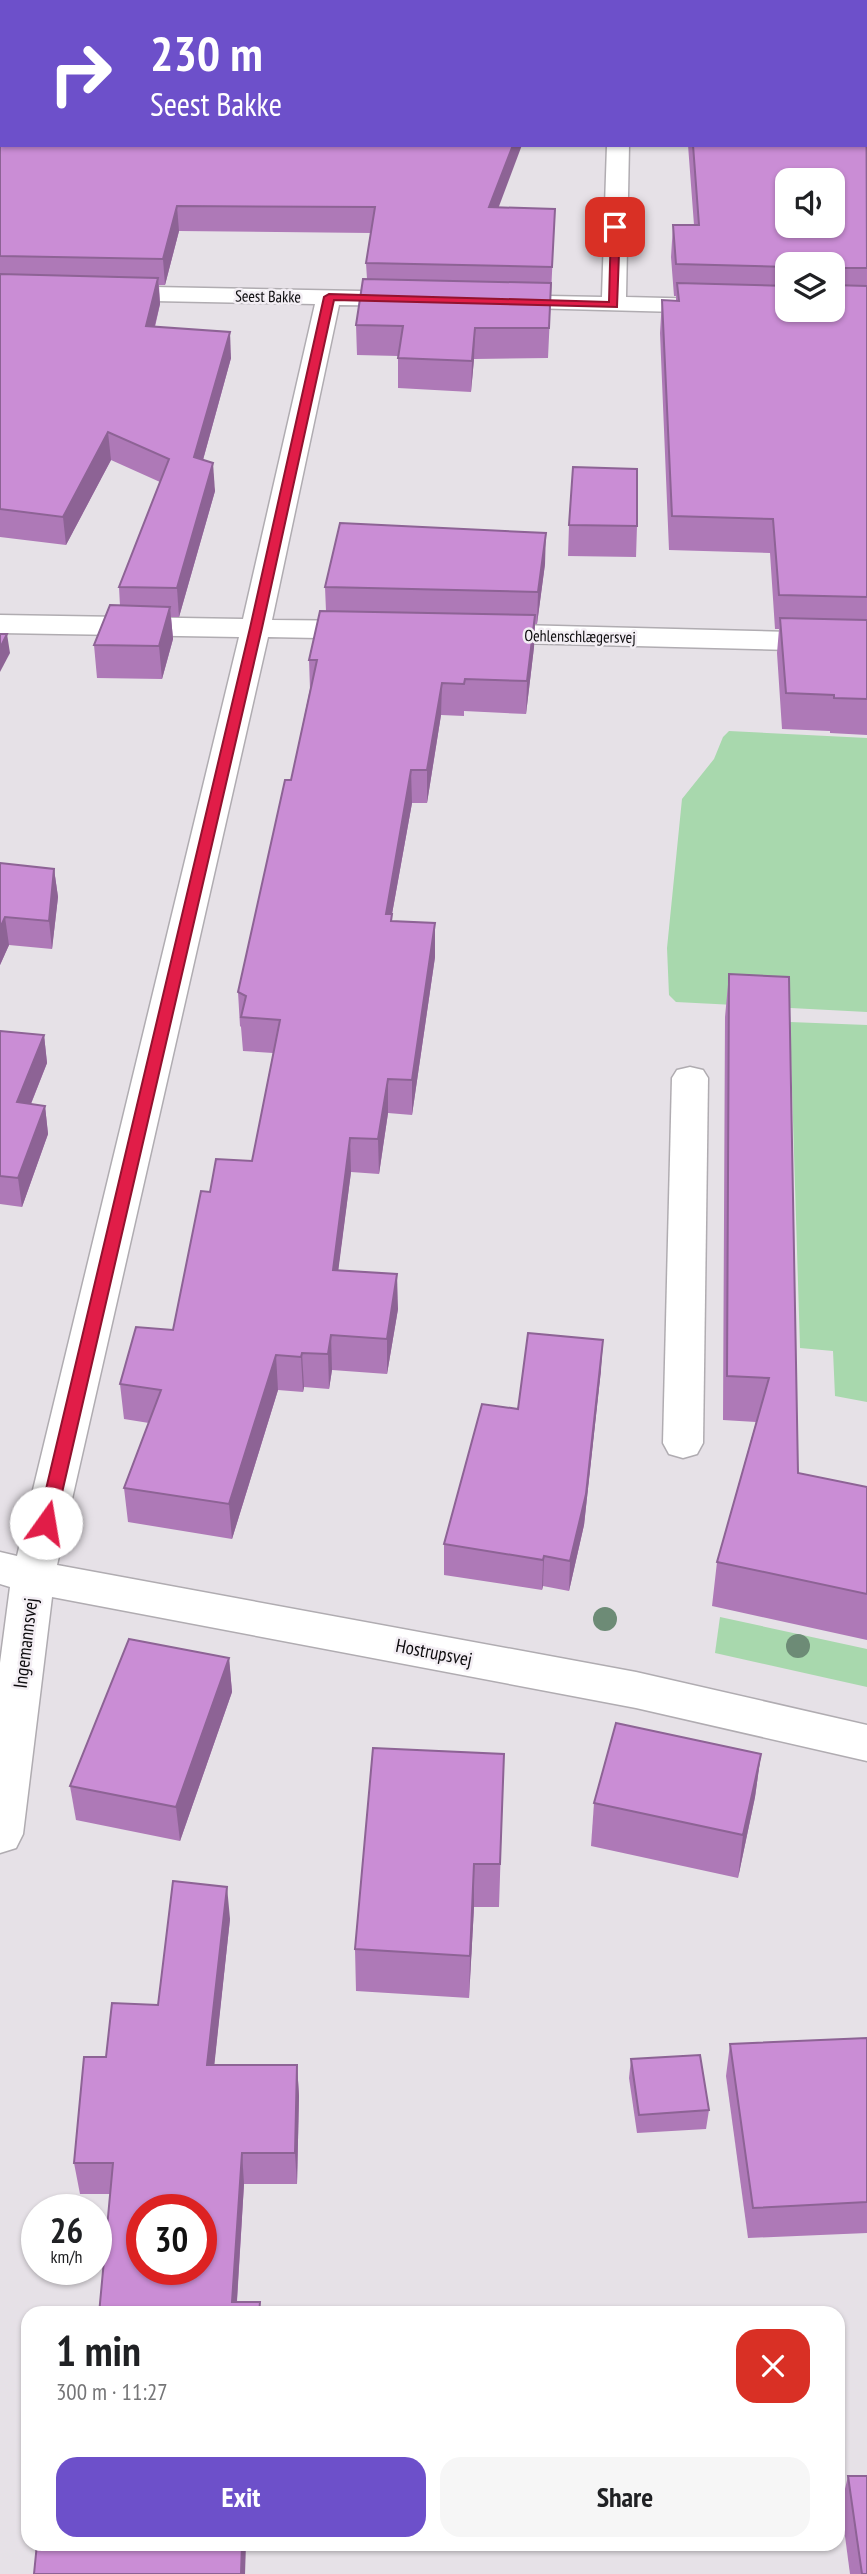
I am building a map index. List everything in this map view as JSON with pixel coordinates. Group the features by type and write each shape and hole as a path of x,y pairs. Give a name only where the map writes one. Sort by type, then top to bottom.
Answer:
{"street":[{"path":"614,305 618,147"},
{"name":"Seest Bakke","path":"0,291 438,300"},
{"name":"Ingemannsvej","path":"0,1834 17,1573 256,628 329,297"},
{"path":"478,301 775,308"},
{"path":"0,624 394,631"},
{"name":"Oehlenschlægersvej","path":"449,632 867,643"},
{"path":"683,1443 690,1079"},
{"name":"Hostrupsvej","path":"17,1573 636,1690 867,1743"}],"green space":[{"path":"729,731 867,738 867,1012 676,1002 669,995 667,948 682,799 714,759 723,737"},
{"path":"790,1022 867,1025 867,1402 835,1396 833,1351 800,1348"},
{"path":"720,1617 867,1649 867,1687 715,1653"}],"building":[{"path":"0,147 512,147 489,207 555,209 552,267 366,263 375,207 177,206 163,259 0,256"},
{"path":"693,147 867,147 867,268 845,268 845,252 775,252 775,267 676,264 673,225 699,225"},
{"path":"0,274 158,278 146,326 230,332 194,457 213,463 177,588 119,587 169,459 108,432 63,517 0,509"},
{"path":"363,279 551,283 549,328 475,328 472,361 398,358 403,326 356,325"},
{"path":"677,283 775,286 775,322 845,322 845,285 867,286 867,597 779,595 773,519 672,516 662,300 679,301"},
{"path":"573,467 637,469 637,526 569,525"},
{"path":"340,523 546,533 538,592 325,587"},
{"path":"110,605 170,607 159,646 94,645"},
{"path":"320,611 535,615 527,681 465,679 464,684 442,683 427,770 411,770 386,914 392,914 391,921 435,923 412,1080 388,1079 378,1139 350,1138 333,1270 397,1274 387,1339 331,1335 328,1354 302,1353 301,1357 276,1355 229,1504 124,1488 161,1390 120,1384 136,1327 173,1330 201,1191 210,1192 216,1159 252,1161 280,1020 241,1017 246,996 238,992 285,780 291,780 317,660 309,660"},
{"path":"780,618 867,620 867,699 786,693"},
{"path":"0,634 7,634 0,648"},
{"path":"0,863 54,869 49,921 5,917 0,928"},
{"path":"729,974 789,977 798,1473 867,1487 867,1594 717,1562 769,1378 727,1376"},
{"path":"0,1031 44,1035 17,1102 45,1106 18,1178 0,1176"},
{"path":"528,1333 603,1340 586,1494 570,1561 544,1556 543,1560 444,1544 482,1404 518,1409"},
{"path":"129,1639 229,1658 176,1807 70,1786"},
{"path":"616,1723 761,1754 743,1835 594,1803"},
{"path":"373,1748 504,1754 500,1864 474,1864 470,1956 355,1949"},
{"path":"173,1881 227,1887 207,2065 297,2065 295,2153 242,2153 232,2302 260,2302 260,2306 100,2306 102,2285 112,2285 110,2194 113,2163 74,2163 84,2057 106,2057 112,2003 158,2005"},
{"path":"867,2038 867,2202 753,2208 730,2044"},
{"path":"700,2055 709,2110 639,2115 631,2059"},
{"path":"848,2476 867,2476 867,2574 862,2574"},
{"path":"36,2551 242,2551 241,2574 34,2574"}],"route":[{"path":"46,1523 256,628 329,297 614,305 615,227"}]}
